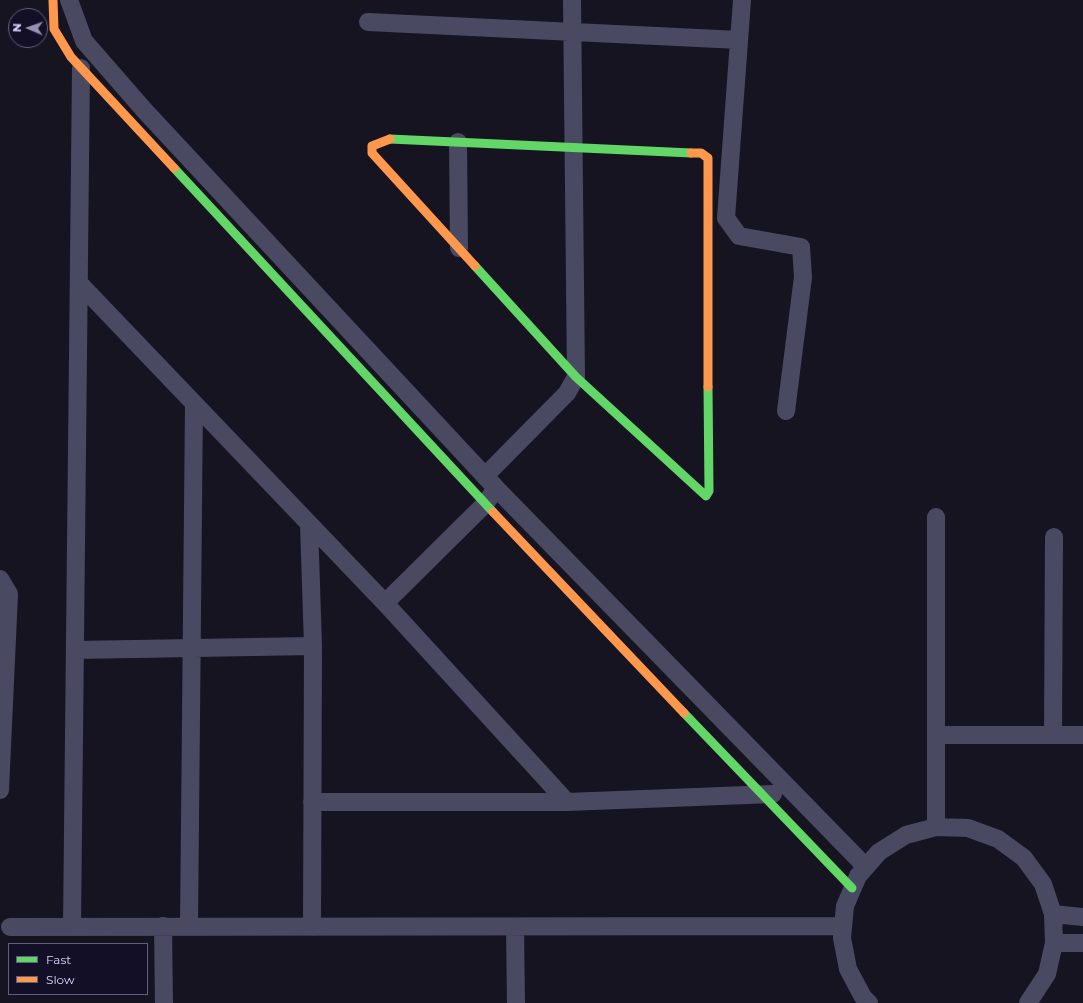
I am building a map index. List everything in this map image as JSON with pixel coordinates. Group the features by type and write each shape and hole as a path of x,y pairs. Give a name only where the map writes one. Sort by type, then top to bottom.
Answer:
{"street":[{"path":"53,0 54,29 71,57 485,504 852,888"},
{"path":"70,0 84,41 145,111 490,482 866,867"},
{"path":"385,603 485,504 490,482 567,393 576,377 572,0"},
{"path":"742,0 726,218 739,236 801,247 803,277 786,411"},
{"path":"368,22 739,40"},
{"path":"72,926 81,68"},
{"path":"390,139 458,142 701,153 708,158 707,320 709,491 706,496 576,377 372,153 372,146 390,139"},
{"path":"458,142 459,248"},
{"path":"79,283 385,603 567,802"},
{"path":"189,926 194,403"},
{"path":"936,517 936,827"},
{"path":"309,524 313,646 312,927"},
{"path":"1053,735 1054,537"},
{"path":"0,579 10,594 0,790"},
{"path":"75,650 313,646"},
{"path":"936,736 1083,735"},
{"path":"312,802 567,802 763,795 791,791"},
{"path":"869,1003 863,997 848,969 842,938 845,906 858,876 878,852 906,835 936,827 968,828 998,839 1024,858 1043,884 1053,914 1054,943 1047,974 1028,1003"},
{"path":"1053,914 1083,917"},
{"path":"163,926 164,1003"},
{"path":"10,927 843,926"},
{"path":"516,927 516,1003"},
{"path":"1054,943 1083,942"}],"traffic: fast":[{"path":"390,139 691,153"},
{"path":"174,168 493,512"},
{"path":"475,266 576,377 706,496 709,491 708,387"},
{"path":"684,713 852,888"}],"traffic: slow":[{"path":"53,0 54,29 71,57 174,168"},
{"path":"390,139 372,146 372,153 475,266"},
{"path":"691,153 701,153 708,158 708,387"},
{"path":"493,512 684,713"}]}
